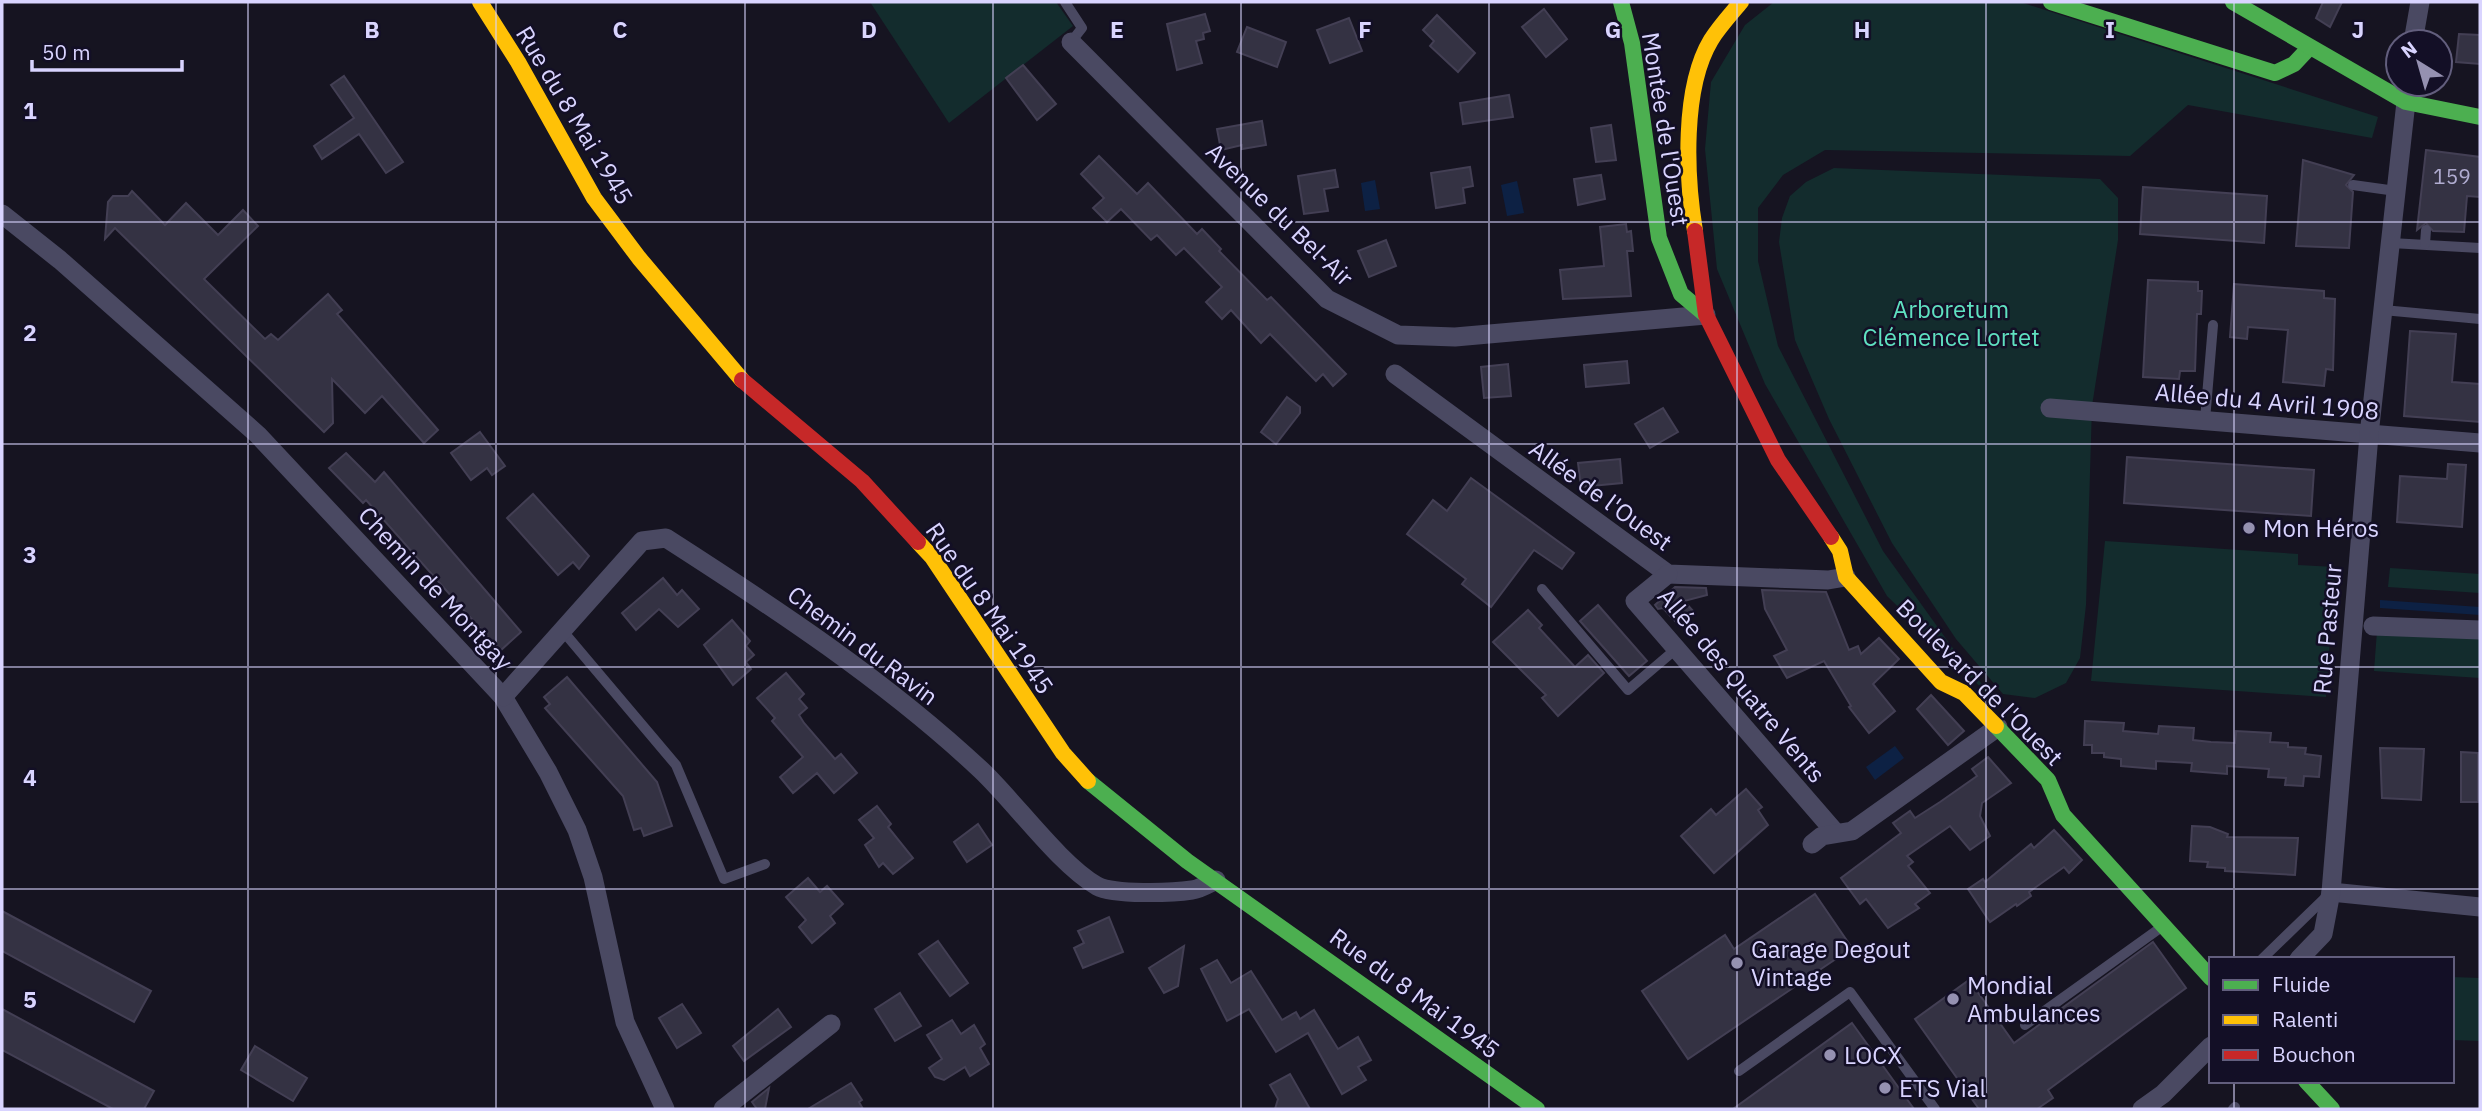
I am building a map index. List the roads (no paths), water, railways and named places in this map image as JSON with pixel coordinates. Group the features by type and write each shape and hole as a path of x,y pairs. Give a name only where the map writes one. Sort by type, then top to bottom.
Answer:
{"street":[{"name":"Rue du 8 Mai 1945","path":"480,2 518,62 594,198 677,307 752,390 862,481 932,557 1063,753 1090,783 1135,821 1537,1109"},
{"name":"Montée de l'Ouest","path":"1621,2 1632,43 1659,238 1681,294 1706,315"},
{"name":"Boulevard de l'Ouest","path":"1741,2 1710,41 1694,86 1689,135 1692,213 1704,281 1706,315 1777,460 1840,551 1846,577 1941,682 1964,693 2048,780 2063,815 2209,976"},
{"path":"2051,2 2275,73 2294,64 2309,48"},
{"path":"2233,2 2309,48 2384,82"},
{"path":"2415,28 2420,2"},
{"name":"Avenue du Bel-Air","path":"1071,42 1327,299 1398,335 1455,337 1706,315"},
{"name":"Rue Pasteur","path":"2301,957 2323,934 2330,892 2369,435 2406,98"},
{"path":"2422,98 2480,117"},
{"name":"Chemin de Montgay","path":"2,214 61,261 258,435 503,696 548,772 577,830 593,877 625,1022 665,1109"},
{"name":"Montée de l'Ouest","path":"1669,262 1704,281"},
{"name":"Allée de l'Ouest","path":"1395,374 1668,574 1828,580 1846,577"},
{"name":"Allée du 4 Avril 1908","path":"2050,408 2480,443"},
{"name":"Chemin du Ravin","path":"503,696 642,541 666,538 765,601 848,661 981,770 1080,874 1100,887 1134,891 1193,890 1216,880"},
{"name":"Allée des Quatre Vents","path":"1668,574 1635,601 1835,832"},
{"path":"2373,626 2480,630"},
{"path":"1812,844 1822,836 1852,831 1998,727"},
{"path":"2330,892 2480,907"},
{"path":"723,1109 831,1024"},
{"path":"2142,1109 2163,1094 2209,1048"},
{"path":"2308,1083 2332,1109"}],"lane":[{"path":"1065,2 1082,28 1071,42"},
{"path":"2353,185 2396,191"},
{"path":"2425,244 2426,230"},
{"path":"2390,243 2480,248"},
{"path":"2383,310 2480,319"},
{"path":"2205,420 2213,325"},
{"path":"1542,589 1628,690 1676,649"},
{"path":"562,630 676,765 724,879 765,864"},
{"path":"2264,957 2330,892"},
{"path":"2025,1025 2164,926"},
{"path":"1739,1071 1850,992 1935,1109"}],"water":[{"path":"1375,180 1380,209 1365,211 1361,183"},
{"path":"1517,181 1524,213 1507,216 1501,185"},
{"path":"2380,600 2480,607 2480,615 2380,608"},
{"path":"1895,746 1904,758 1875,780 1866,767"}],"place":[{"name":"Mon Héros","path":"2249,528"},
{"name":"Garage Degout Vintage","path":"1737,963"},
{"name":"Mondial Ambulances","path":"1953,999"},
{"name":"LOCX","path":"1830,1055"},
{"name":"ETS Vial","path":"1885,1088"}],"park label":[{"name":"Arboretum Clémence Lortet","path":"1951,323"}]}
